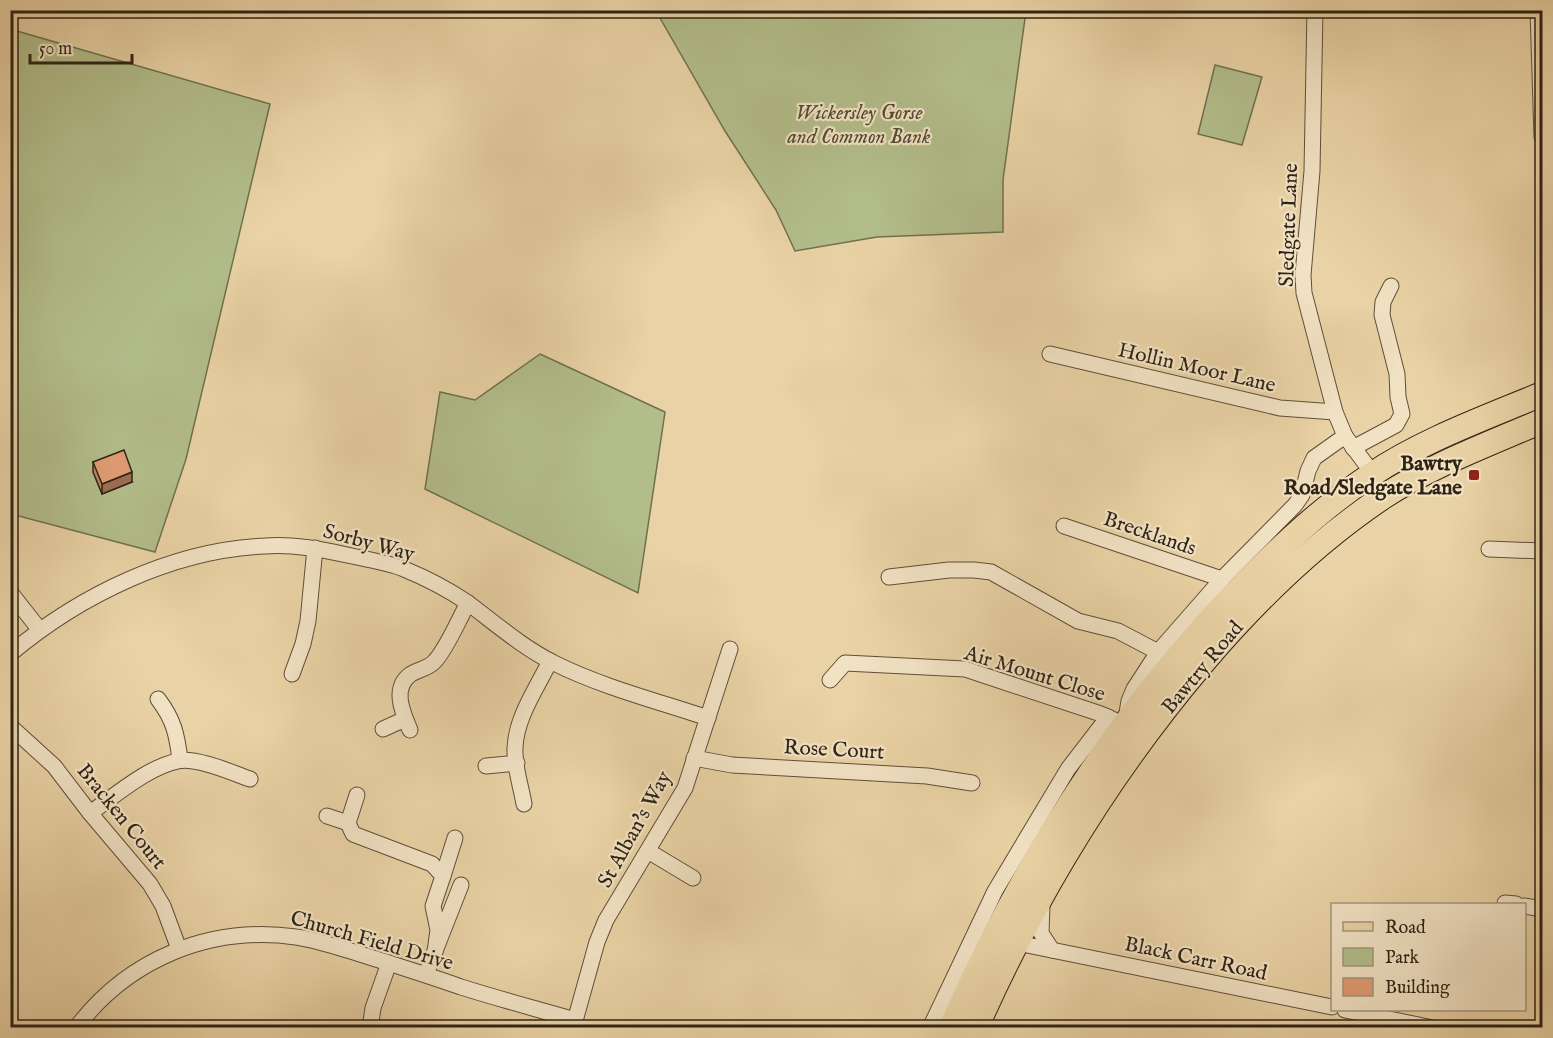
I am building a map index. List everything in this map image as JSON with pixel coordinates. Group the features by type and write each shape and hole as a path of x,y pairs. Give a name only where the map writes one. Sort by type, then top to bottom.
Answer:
{"main road":[{"name":"Bawtry Road","path":"951,1028 994,933 1117,721 1164,673 1253,574 1297,532 1373,474 1419,448 1542,394"},
{"path":"1518,404 1542,398"},
{"name":"Bawtry Road","path":"976,1028 1017,942 1090,813 1174,697 1232,629 1310,551 1384,496 1452,460 1542,421"},
{"path":"1016,894 1041,899"}],"street":[{"name":"Sledgate Lane","path":"1315,10 1312,171 1303,275 1304,293 1335,412 1349,442"},
{"path":"1538,10 1542,137"},
{"name":"Bawtry Road","path":"930,1028 995,891 1068,769 1117,721 1158,652 1222,579 1295,505 1302,495 1308,471 1314,459 1349,442 1396,425 1402,414 1398,397 1397,374 1382,315 1383,302 1391,286"},
{"name":"Hollin Moor Lane","path":"1050,354 1280,408 1335,412"},
{"path":"1349,442 1373,474"},
{"name":"Brecklands","path":"1064,526 1222,579"},
{"name":"Sorby Way","path":"10,654 39,630 96,595 174,562 201,554 265,546 315,548 403,569 468,603 498,627 550,661 594,680 708,718"},
{"path":"292,674 303,644 308,621 315,548"},
{"path":"1489,549 1542,551"},
{"path":"889,577 949,570 991,572 1078,621 1118,631 1158,652"},
{"path":"10,592 39,630"},
{"path":"382,729 408,725 400,701 400,692 404,683 409,675 428,668 437,660 468,603"},
{"name":"St Alban's Way","path":"574,1024 597,942 606,920 680,798 730,649"},
{"path":"524,804 514,750 521,720 550,661"},
{"name":"Air Mount Close","path":"830,680 845,663 965,669 1117,721"},
{"path":"158,699 169,714 177,736 180,760"},
{"name":"Bracken Court","path":"10,726 54,766 150,884 163,906 179,949"},
{"name":"Rose Court","path":"694,758 732,765 927,776 972,783"},
{"path":"90,813 135,781 180,760 205,764 250,779"},
{"path":"486,766 517,763"},
{"path":"348,824 357,795"},
{"path":"327,816 348,824 353,834 432,864 443,876"},
{"path":"435,952 438,930 433,906 456,837"},
{"path":"648,851 693,878"},
{"path":"426,974 461,885"},
{"path":"1041,899 1041,933 1052,950"},
{"path":"1526,906 1542,909"},
{"name":"Black Carr Road","path":"994,933 1017,942 1052,950 1331,1007"},
{"name":"Church Field Drive","path":"76,1028 86,1014 130,974 153,960 208,940 242,935 274,934 323,943 426,974 574,1024"},
{"path":"370,1028 373,1008 389,963"},
{"path":"1350,1011 1433,1028"}],"green space":[{"name":"Wickersley Gorse and Common Bank","path":"656,11 1026,11 1003,180 1003,232 877,237 795,251 776,210 725,131"},
{"path":"10,29 270,104 186,459 155,552 11,514"},
{"path":"1215,65 1262,77 1242,145 1198,134"},
{"path":"540,354 665,412 638,593 425,489 440,392 475,400"}],"building":[{"path":"124,450 132,472 102,484 93,462"}],"place":[{"name":"Bawtry Road/Sledgate Lane","path":"1474,475"}]}
